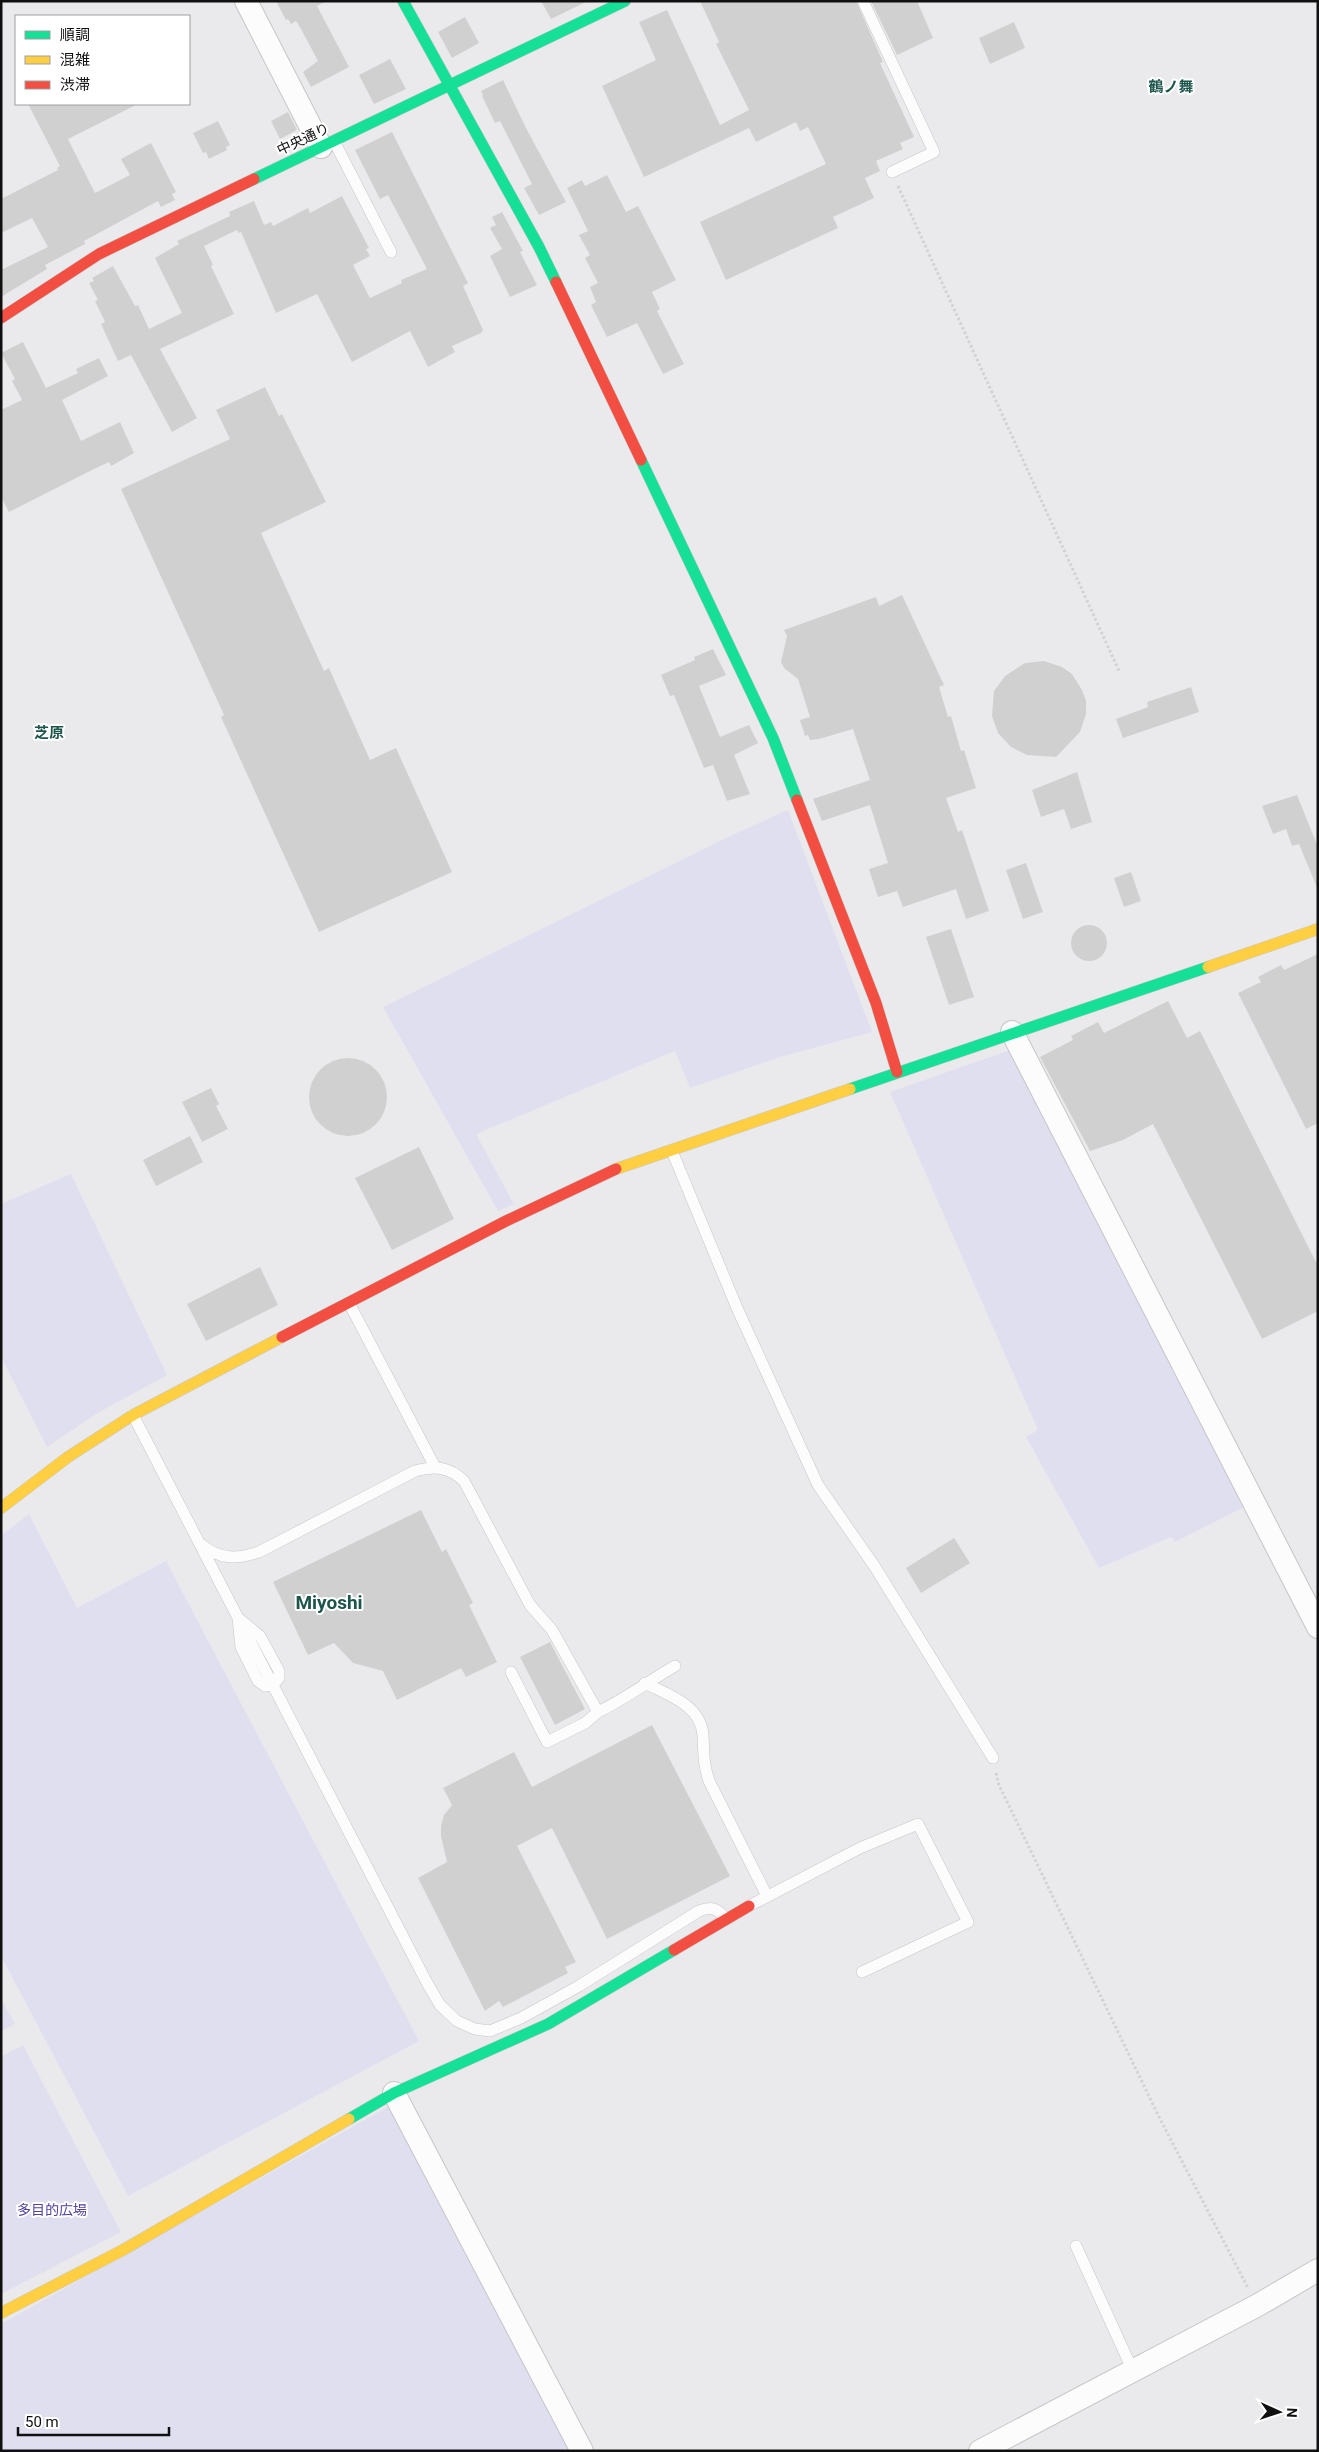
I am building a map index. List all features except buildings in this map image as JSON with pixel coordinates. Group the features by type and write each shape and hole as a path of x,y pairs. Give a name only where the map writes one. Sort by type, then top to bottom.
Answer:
{"street":[{"path":"246,1 328,144"},
{"path":"403,1 538,247 773,738 876,1003 897,1072"},
{"name":"中央通り","path":"1,318 99,254 625,1"},
{"path":"1,1508 68,1457 133,1415 506,1220 611,1171 1012,1032 1318,929"},
{"path":"1012,1032 1318,1627"},
{"path":"1,2313 123,2250 394,2093 548,2024 749,1906"},
{"path":"394,2093 582,2451"},
{"path":"980,2451 1258,2305 1318,2270"}],"lane":[{"path":"863,1 934,152 892,172"},
{"path":"328,144 391,252"},
{"path":"671,1149 737,1308 818,1485 875,1567 993,1758"},
{"path":"349,1302 435,1467"},
{"path":"133,1415 426,1981 440,2005 457,2020 475,2029 490,2031 521,2018 579,1986 699,1911 708,1907 715,1908 726,1919"},
{"path":"199,1543 211,1553 220,1556 244,1557 264,1549 415,1471 435,1467 453,1471 464,1481 530,1605 552,1630 598,1712"},
{"path":"511,1672 547,1742 585,1723 598,1712 624,1699 645,1683 675,1666"},
{"path":"645,1683 690,1707 696,1715 701,1724 703,1763 709,1781 767,1896"},
{"path":"749,1906 860,1848 918,1824 968,1922 862,1972"},
{"path":"1076,2246 1133,2371"}],"path":[{"path":"892,172 1120,673"},
{"path":"993,1758 999,1785 1062,1918 1160,2119 1258,2305"}],"green space":[{"path":"788,810 872,1032 780,1057 690,1088 675,1051 476,1134 514,1204 498,1211 383,1007 726,838"},
{"path":"1013,1049 1246,1506 1175,1542 1171,1537 1099,1568 1026,1437 1038,1430 890,1092"},
{"path":"71,1174 167,1375 96,1414 47,1447 1,1357 1,1204"},
{"path":"29,1514 77,1608 166,1561 419,2041 128,2196 1,1956 1,1536"},
{"path":"1,1999 15,2024 1,2031"},
{"name":"多目的広場","path":"23,2045 121,2232 1,2294 1,2057"},
{"path":"393,2104 573,2451 1,2451 1,2324"}],"traffic: fast":[{"path":"403,1 539,247 556,282"},
{"path":"254,179 625,1"},
{"path":"641,460 773,738 797,800"},
{"path":"850,1089 1208,967"},
{"path":"349,2119 394,2093 548,2024 674,1950"}],"traffic: slow":[{"path":"1208,967 1318,929"},
{"path":"616,1169 850,1089"},
{"path":"1,1508 68,1457 133,1415 282,1337"},
{"path":"1,2313 123,2250 349,2119"}],"traffic: jam":[{"path":"1,318 99,254 254,179"},
{"path":"556,282 641,460"},
{"path":"797,800 876,1003 897,1072"},
{"path":"282,1337 506,1221 616,1169"},
{"path":"674,1950 749,1906"}],"district":[{"name":"鶴ノ舞","path":"1171,87"},
{"name":"芝原","path":"49,733"},
{"name":"Miyoshi","path":"329,1602"}]}
